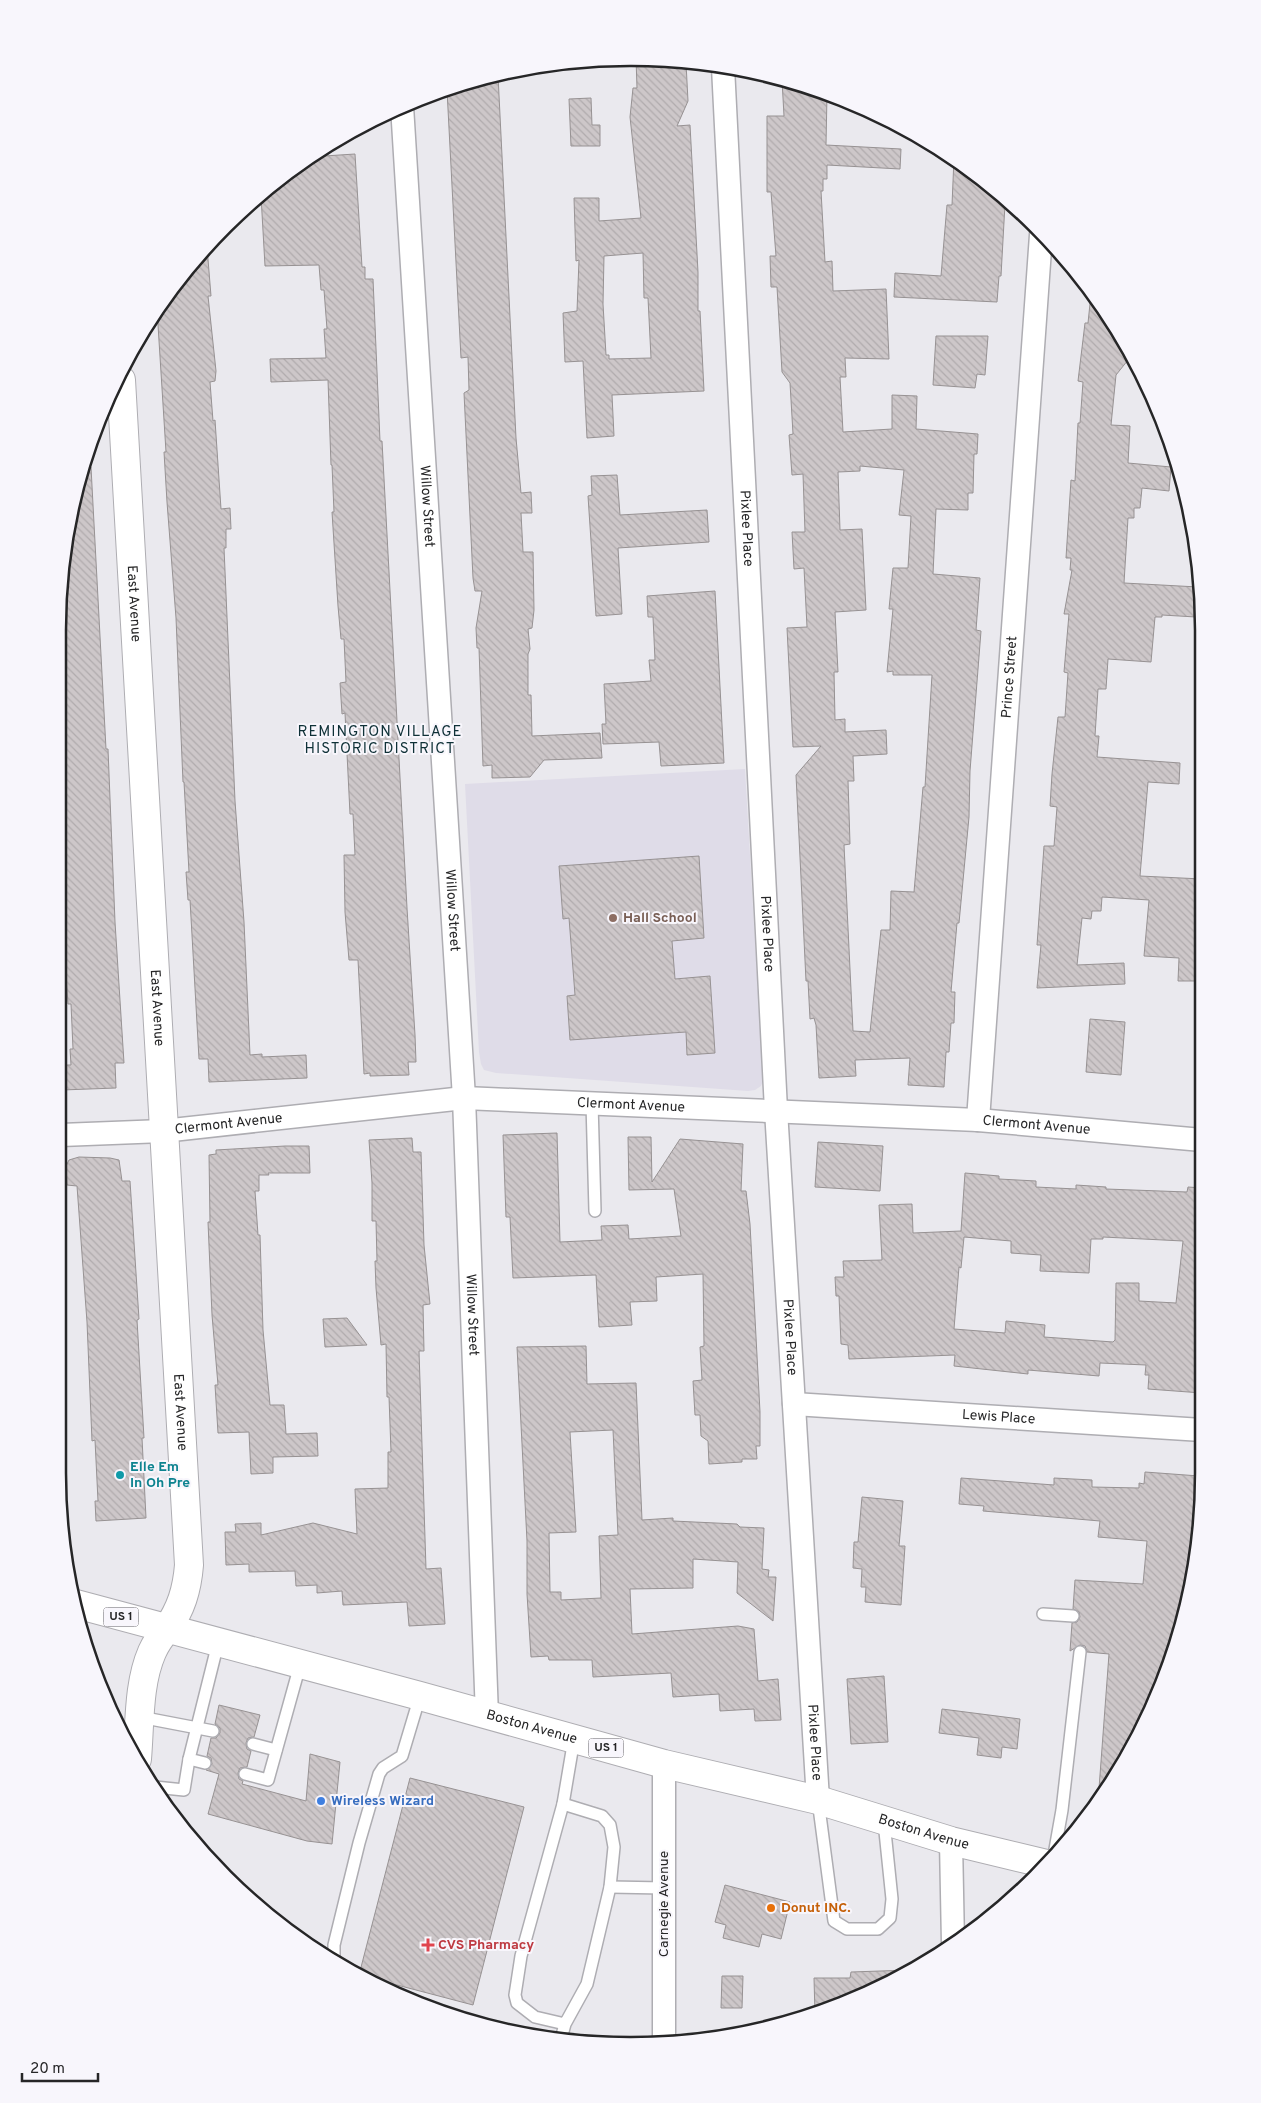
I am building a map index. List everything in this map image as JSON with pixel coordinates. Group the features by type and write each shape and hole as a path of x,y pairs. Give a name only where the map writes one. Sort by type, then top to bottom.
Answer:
{"street":[{"name":"Pixlee Place","path":"723,74 776,1110 818,1800"},
{"name":"Willow Street","path":"403,115 464,1098 487,1716"},
{"name":"Prince Street","path":"978,1120 1041,244"},
{"name":"East Avenue","path":"121,387 189,1564 185,1597 152,1651 147,1666 143,1682 138,1747"},
{"name":"Clermont Avenue","path":"66,1135 163,1131 464,1098 978,1120 1195,1139"},
{"name":"Lewis Place","path":"794,1404 1195,1430"},
{"name":"Boston Avenue","path":"82,1606 420,1696 664,1764 818,1800 951,1841 1038,1862"},
{"name":"Carnegie Avenue","path":"664,1764 664,2036"},
{"path":"951,1841 953,1936"}],"lane":[{"path":"592,1103 594,1211"},
{"path":"1043,1614 1073,1616"},
{"path":"162,1788 184,1790 196,1727 218,1643"},
{"path":"1056,1844 1062,1810 1080,1652"},
{"path":"245,1774 268,1780 300,1665"},
{"path":"334,1952 334,1945 359,1843 379,1774 383,1768 402,1756 420,1696"},
{"path":"140,1718 196,1727 213,1732"},
{"path":"565,2024 535,2017 516,2003 515,1994 521,1956 563,1804 574,1740"},
{"path":"252,1744 276,1750"},
{"path":"189,1759 205,1763"},
{"path":"818,1800 834,1921 847,1929 878,1929 890,1918 892,1899 884,1820"},
{"path":"563,1804 602,1816 610,1826 614,1847 610,1887 587,1984 565,2024 563,2033"},
{"path":"610,1887 664,1888"}],"shaded area":[{"name":"Hall School","path":"745,769 763,1081 761,1086 755,1090 748,1091 496,1073 484,1070 479,1052 465,784"}],"building":[{"path":"636,66 686,69 688,101 677,126 690,125 698,272 698,311 700,311 704,391 612,395 614,436 587,438 583,361 565,362 563,313 577,311 579,260 576,261 574,198 599,198 599,221 641,218 630,117 633,88 637,88","holes":["643,253 644,298 648,298 651,358 609,359 609,355 606,355 603,304 604,256"]},
{"path":"498,82 516,438 521,493 531,492 532,513 521,513 523,552 533,552 534,610 532,628 528,629 530,649 528,654 528,695 531,695 532,736 600,733 602,758 544,760 530,777 492,778 492,765 483,766 479,648 477,648 476,628 482,591 475,591 473,578 464,393 469,390 468,357 461,358 447,97"},
{"path":"782,87 827,102 826,145 901,149 900,169 827,165 827,179 823,179 823,191 821,191 825,262 832,261 833,291 886,289 889,359 845,358 846,377 840,377 843,432 892,429 892,395 917,396 916,429 978,434 977,454 974,454 973,493 968,493 968,510 936,509 933,574 980,578 976,630 981,631 970,771 969,817 951,992 955,992 954,1023 951,1023 949,1052 946,1052 944,1087 908,1085 910,1058 855,1060 856,1076 819,1078 816,1025 814,1018 810,1019 808,981 806,981 796,775 821,746 793,747 787,628 807,627 804,568 794,569 792,532 805,532 803,474 792,475 789,435 793,434 790,383 782,372 777,287 771,287 770,256 776,256 771,192 767,192 767,116 784,116","holes":["860,466 904,470 899,515 911,516 908,568 893,568 889,609 893,609 887,672 893,671 893,675 932,675 925,787 923,787 914,892 891,891 890,930 881,930 870,1032 853,1031 844,845 850,844 848,781 854,781 853,756 887,754 886,730 845,732 845,719 835,720 834,672 838,672 835,612 866,610 862,529 840,530 838,472 860,471"]},
{"path":"591,98 592,125 600,125 600,146 571,146 569,99"},
{"path":"355,154 362,267 365,267 365,279 373,279 380,441 382,441 415,1035 416,1062 408,1062 409,1075 370,1076 370,1073 364,1074 358,960 349,960 345,912 344,855 355,855 353,814 350,814 345,713 342,714 340,683 346,682 344,639 341,639 338,606 332,512 334,512 328,380 271,382 270,359 326,358 324,329 327,329 324,290 321,290 319,265 265,266 261,203 325,156"},
{"path":"954,168 1005,208 1001,276 999,276 997,302 894,297 895,273 941,276 947,205 952,205"},
{"path":"208,256 211,296 208,296 216,371 215,381 210,382 213,421 215,420 221,509 230,508 231,529 226,529 226,548 224,548 235,801 244,922 250,1055 262,1054 262,1057 306,1055 307,1078 209,1082 208,1059 199,1059 190,900 188,900 186,872 189,872 176,618 164,452 166,452 158,322"},
{"path":"1090,303 1127,362 1116,375 1111,425 1130,426 1128,463 1171,468 1169,491 1142,488 1140,508 1134,508 1134,518 1128,518 1124,583 1193,587 1195,617 1162,615 1162,617 1155,617 1151,662 1108,659 1106,689 1098,689 1095,736 1099,736 1097,757 1180,763 1179,784 1148,782 1140,876 1195,879 1195,981 1178,981 1179,958 1144,956 1149,900 1102,897 1101,911 1092,911 1091,919 1082,918 1077,965 1124,963 1125,984 1037,988 1041,945 1037,945 1044,846 1054,846 1057,807 1050,806 1052,774 1058,717 1065,717 1068,673 1064,672 1069,614 1064,614 1072,570 1070,570 1071,558 1066,558 1071,480 1075,481 1078,423 1080,423 1083,382 1078,381 1085,323 1088,323"},
{"path":"936,336 988,336 985,375 977,374 975,388 933,385"},
{"path":"91,467 124,1063 115,1063 116,1088 66,1090 66,1065 71,1065 70,1049 73,1049 71,1004 68,1004 66,975 67,594 77,520"},
{"path":"617,475 620,515 707,510 709,542 618,548 622,614 596,616 588,496 592,495 591,476"},
{"path":"715,591 724,763 661,766 659,742 603,744 602,724 606,724 604,684 651,681 649,660 655,660 653,617 648,617 647,596"},
{"path":"699,856 704,938 672,941 675,979 710,976 715,1053 687,1055 686,1032 570,1040 567,996 575,995 569,918 563,919 559,866"},
{"path":"1090,1019 1125,1022 1121,1075 1086,1072"},
{"path":"557,1133 560,1242 602,1240 601,1226 628,1225 629,1239 681,1236 674,1189 629,1190 628,1137 651,1137 652,1182 680,1139 743,1144 741,1191 746,1191 750,1224 760,1412 760,1446 756,1446 757,1459 742,1459 742,1462 709,1464 708,1441 701,1436 700,1415 695,1415 693,1381 702,1380 700,1347 704,1346 703,1274 656,1277 657,1301 630,1302 632,1325 599,1327 596,1275 513,1278 510,1217 506,1217 503,1135"},
{"path":"412,1138 413,1152 421,1152 424,1245 430,1304 423,1305 424,1351 419,1351 426,1569 441,1568 445,1624 409,1626 407,1602 343,1605 342,1591 317,1593 317,1585 296,1586 295,1571 249,1572 249,1564 226,1565 225,1532 236,1532 235,1524 261,1523 261,1535 313,1523 357,1534 355,1489 388,1488 388,1452 391,1452 389,1397 387,1397 386,1344 381,1345 376,1288 376,1221 372,1221 369,1140"},
{"path":"818,1142 883,1146 880,1191 815,1187"},
{"path":"309,1146 310,1173 268,1173 269,1175 259,1175 259,1191 255,1191 258,1235 260,1235 263,1330 270,1405 284,1405 286,1434 317,1433 318,1456 273,1457 273,1473 251,1474 249,1432 218,1433 215,1385 218,1385 212,1315 208,1222 210,1222 209,1155 216,1154 216,1150"},
{"path":"79,1157 119,1160 122,1181 130,1181 139,1319 137,1320 144,1438 142,1438 146,1518 96,1521 95,1501 98,1501 95,1440 92,1441 87,1322 77,1186 67,1185 66,1166 69,1160"},
{"path":"965,1173 999,1176 999,1179 1036,1181 1036,1187 1076,1189 1076,1185 1106,1187 1106,1189 1187,1192 1188,1187 1195,1188 1195,1392 1148,1389 1149,1375 1145,1375 1146,1365 1100,1363 1099,1376 1028,1370 1028,1374 954,1366 955,1355 849,1359 848,1345 841,1344 839,1296 836,1296 835,1277 844,1277 843,1261 882,1260 879,1205 912,1204 913,1233 961,1231","holes":["964,1237 1011,1241 1011,1253 1041,1255 1040,1271 1089,1273 1091,1239 1103,1239 1103,1237 1183,1241 1176,1303 1139,1301 1139,1283 1116,1283 1115,1340 1113,1342 1044,1337 1045,1325 1006,1321 1005,1333 954,1329 959,1267 961,1268"]},
{"path":"347,1318 367,1345 325,1347 323,1319"},
{"path":"586,1346 587,1384 636,1383 642,1520 673,1518 673,1521 737,1524 740,1527 764,1528 762,1569 769,1570 768,1577 776,1577 773,1621 737,1593 738,1562 693,1559 693,1588 630,1589 632,1634 738,1626 754,1629 758,1681 778,1679 781,1720 755,1721 754,1709 720,1711 719,1694 673,1697 671,1673 593,1677 592,1660 549,1660 548,1656 531,1657 517,1347","holes":["613,1430 618,1535 599,1536 601,1598 561,1600 561,1592 550,1592 549,1533 576,1532 570,1432"]},
{"path":"1145,1472 1195,1476 1190,1546 1176,1619 1165,1654 1137,1722 1099,1787 1109,1654 1087,1652 1085,1646 1080,1645 1070,1651 1072,1623 1077,1622 1080,1617 1079,1612 1073,1609 1075,1580 1143,1584 1147,1541 1098,1537 1100,1521 983,1511 984,1506 959,1504 961,1478 1054,1485 1054,1478 1092,1480 1092,1487 1139,1488 1139,1483 1144,1484"},
{"path":"862,1497 903,1501 899,1546 905,1546 901,1605 865,1602 866,1587 861,1587 862,1569 853,1568 854,1542 858,1542"},
{"path":"884,1676 888,1742 851,1744 847,1679"},
{"path":"219,1705 260,1715 254,1737 248,1738 246,1743 247,1749 251,1751 247,1767 240,1768 238,1773 239,1779 243,1781 242,1784 306,1801 310,1754 340,1762 332,1844 307,1841 208,1814 219,1774 206,1770 212,1764 211,1758 207,1756 211,1738 216,1738 220,1733 220,1728 215,1724"},
{"path":"942,1709 1020,1719 1017,1749 1002,1747 1001,1758 977,1755 979,1738 939,1733"},
{"path":"410,1778 524,1807 473,2005 391,1983 361,1968"},
{"path":"725,1885 790,1902 781,1939 762,1934 759,1947 723,1938 726,1925 715,1922"},
{"path":"896,1970 846,1994 815,2006 814,1978 850,1978 851,1972"},
{"path":"722,1976 743,1976 742,2008 721,2008"}],"place":[{"name":"Hall School","path":"613,918"},
{"name":"Elle Em In Oh Pre","path":"120,1475"},
{"name":"Wireless Wizard","path":"321,1801"},
{"name":"Donut INC.","path":"771,1908"},
{"name":"CVS Pharmacy","path":"428,1945"}],"district":[{"name":"REMINGTON VILLAGE HISTORIC DISTRICT","path":"380,740"}]}
